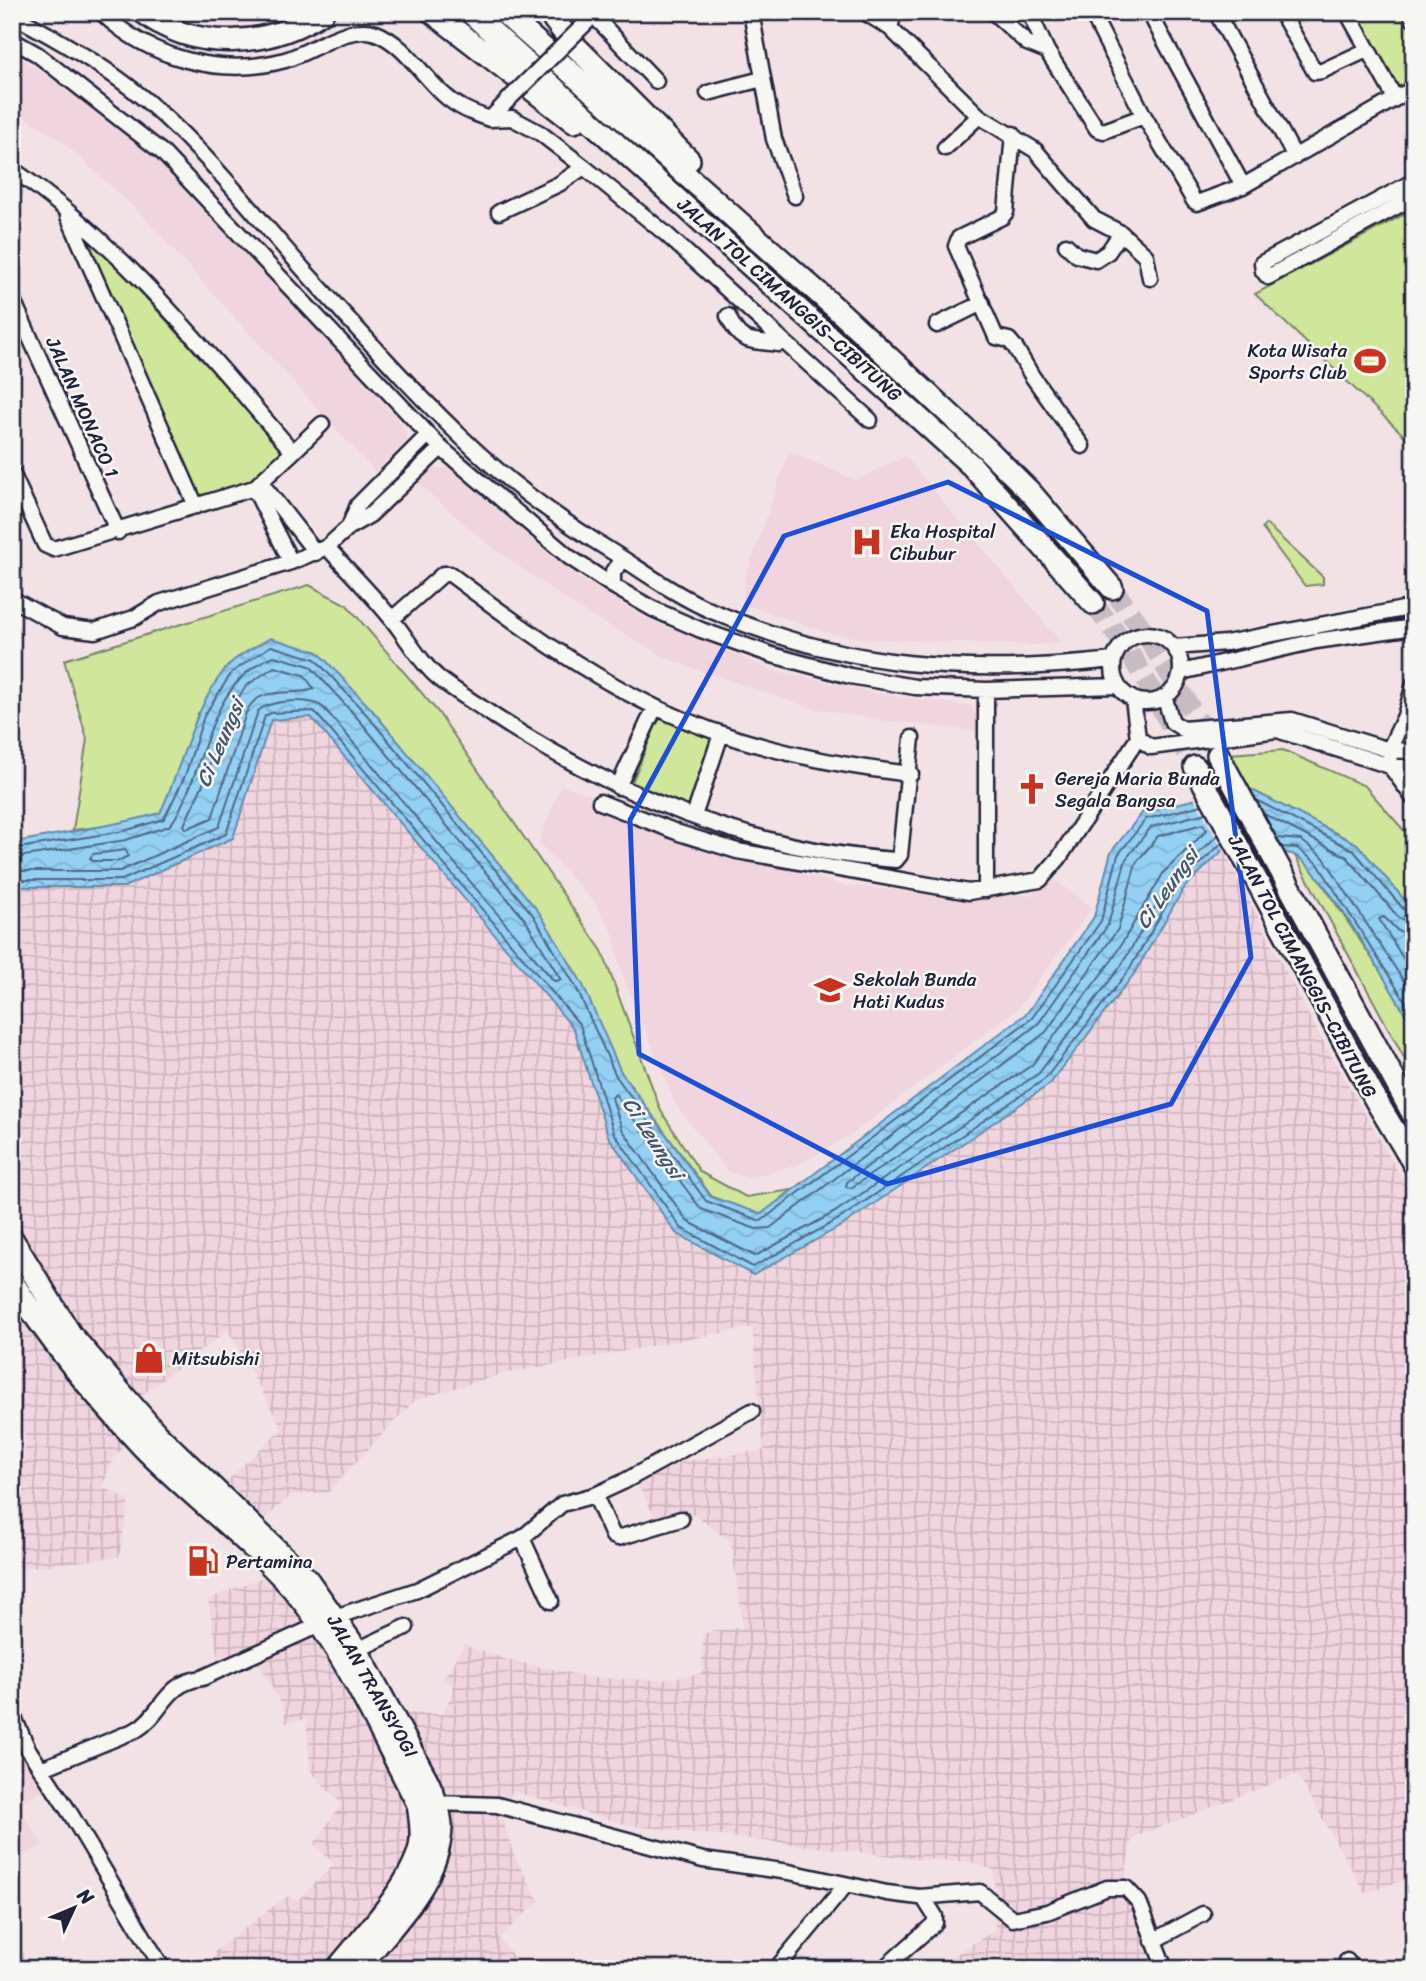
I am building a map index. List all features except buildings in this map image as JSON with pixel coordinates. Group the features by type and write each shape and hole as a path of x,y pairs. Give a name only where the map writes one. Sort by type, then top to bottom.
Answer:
{"highway":[{"path":"143,12 170,29 202,39 238,41 270,37 300,27 323,12"},
{"path":"166,12 212,29 241,30 269,26 300,12"},
{"path":"432,12 693,211"},
{"name":"JALAN TOL CIMANGGIS–CIBITUNG","path":"470,12 972,466 1093,603"},
{"name":"JALAN TOL CIMANGGIS–CIBITUNG","path":"503,12 842,314 1031,493 1112,588"},
{"path":"548,12 573,44 842,314"},
{"name":"JALAN TOL CIMANGGIS–CIBITUNG","path":"1218,755 1414,1116"},
{"name":"JALAN TOL CIMANGGIS–CIBITUNG","path":"1195,767 1414,1164"},
{"name":"JALAN TRANSYOGI","path":"12,1239 71,1335 243,1527"},
{"name":"JALAN TRANSYOGI","path":"12,1280 53,1343 144,1447 307,1579 346,1668 418,1804 422,1828 420,1849 394,1898 337,1969"},
{"name":"JALAN TRANSYOGI","path":"327,1621 358,1650 437,1803 441,1826 436,1858 408,1907 356,1969"}],"street":[{"path":"101,12 130,36 160,52 181,59 234,67 286,60 352,33 374,33 404,54 444,95 466,111 490,118 512,118 540,133 584,167 666,234 778,346 870,420"},
{"path":"751,12 774,139 794,196"},
{"path":"864,12 890,28 926,68 979,116 1013,134 1035,150 1094,219 1121,233 1146,256 1150,278"},
{"path":"890,28 894,12"},
{"path":"993,12 1027,43 1047,51"},
{"path":"1028,12 1047,51 1097,129 1104,131 1144,116"},
{"path":"1091,12 1144,116 1194,201 1205,202 1243,186 1407,96 1367,50 1347,12"},
{"path":"1149,12 1243,186"},
{"path":"1216,12 1295,157"},
{"path":"1281,12 1315,72 1367,50"},
{"path":"1410,12 1414,20"},
{"path":"12,15 63,41 133,90 181,135 407,384 456,432 521,490 624,560 710,610 776,635 834,651 890,662 979,670 1043,668 1113,660"},
{"path":"490,118 593,17 656,81"},
{"path":"12,40 59,70 162,152"},
{"path":"708,93 762,79"},
{"path":"945,148 979,116"},
{"path":"181,135 164,124 150,128 150,136 162,152 441,448 583,566 613,586 653,609 701,630 815,668 915,687 986,690 1118,686"},
{"path":"1013,134 1006,212 957,243 996,337 1009,340 1016,347 1032,376 1082,446"},
{"path":"499,212 559,184 584,167"},
{"path":"12,169 65,210 158,300 293,452"},
{"path":"1414,181 1262,263 1263,271 1269,276 1414,197"},
{"path":"65,210 196,506"},
{"path":"1066,245 1077,255 1096,261 1108,252 1121,233"},
{"name":"JALAN MONACO 1","path":"12,298 118,531"},
{"path":"937,325 982,303"},
{"path":"728,316 735,333 742,339 778,346"},
{"path":"12,472 50,548 118,531 258,486 322,424"},
{"path":"349,527 358,505 428,435"},
{"path":"12,599 63,627 95,631 134,618 159,603 322,550 349,527 370,515 441,448"},
{"path":"384,479 396,490"},
{"path":"258,486 392,619 441,680 536,743 618,787 694,816 790,845 895,860 900,855 911,774 912,738"},
{"path":"258,486 290,562"},
{"path":"583,566 598,559 596,542"},
{"path":"613,586 613,571 624,560"},
{"path":"392,619 443,574 450,574 542,642 655,707 721,734 829,762 911,774"},
{"path":"1174,647 1226,643 1414,607"},
{"path":"1181,673 1316,641 1414,627"},
{"path":"1139,634 1158,635 1179,654 1181,673 1176,687 1165,699 1144,702 1133,699 1118,686 1113,673 1113,660 1122,643 1139,634"},
{"path":"1414,684 1405,716 1389,750 1390,766 1414,799"},
{"path":"986,690 986,890"},
{"path":"600,802 670,830 737,851 969,892 1031,883 1046,875 1138,738 1133,699"},
{"path":"1165,699 1172,722 1183,729 1292,720 1389,750 1414,751"},
{"path":"618,787 655,707"},
{"path":"1138,738 1151,747 1277,730 1390,766 1414,768"},
{"path":"694,816 721,734"},
{"path":"41,1769 145,1725 166,1697 184,1682 202,1678 327,1621 417,1590 522,1538 562,1504 595,1495 686,1451 752,1412"},
{"path":"595,1495 613,1536 618,1538 681,1519"},
{"path":"522,1538 551,1601"},
{"path":"358,1650 406,1627"},
{"path":"12,1713 28,1749 163,1969"},
{"path":"437,1803 497,1805 703,1860 797,1873 845,1886 922,1897 980,1892 1013,1919 1047,1912 1107,1888 1121,1887 1132,1893 1139,1902 1166,1969"},
{"path":"776,1969 845,1886"},
{"path":"883,1969 935,1923 935,1916 922,1897"},
{"path":"1153,1941 1203,1914"}],"highlighted area":[{"path":"948,482 1207,611 1251,957 1171,1104 887,1184 639,1054 630,820 784,536"}],"shaded area":[{"path":"12,53 90,103 162,165 239,243 403,425 407,440 375,472 140,213 62,141 12,109"},
{"name":"Eka Hospital Cibubur","path":"789,452 856,480 905,456 1061,642 1035,645 872,639 831,634 743,604 745,578"},
{"path":"448,468 574,575 647,619 773,670 879,694 971,706 977,717 976,731 879,720 808,707 675,662 577,608 487,543 417,483 432,469"},
{"path":"311,717 574,1029 608,1136 753,1275 843,1225 1050,1084 1134,974 1184,888 1223,850 1315,1027 1414,1199 1414,1877 1365,1893 1297,1774 1132,1838 1125,1876 1154,1925 1166,1969 933,1969 995,1930 994,1870 971,1862 917,1859 628,1825 512,1791 502,1817 514,1855 539,1901 499,1938 523,1969 222,1969 214,1952 286,1897 299,1899 334,1864 314,1844 341,1804 310,1770 306,1719 285,1723 284,1709 259,1664 218,1659 208,1599 263,1577 292,1601 358,1712 444,1714 454,1685 443,1679 464,1645 504,1659 593,1678 661,1680 702,1673 703,1633 743,1627 731,1542 695,1515 655,1517 636,1482 685,1461 764,1450 752,1327 503,1374 415,1400 328,1492 291,1495 265,1519 227,1481 282,1428 228,1330 106,1422 125,1445 114,1458 102,1487 129,1500 119,1557 12,1569 12,1459 24,1460 26,1440 12,1403 12,892 233,838 271,720"},
{"name":"Sekolah Bunda Hati Kudus","path":"561,785 606,800 716,850 846,886 975,897 1030,895 1051,877 1092,908 1018,1008 854,1133 800,1164 747,1178 727,1171 676,1105 621,971 613,933 594,902 538,842"},
{"path":"18,1733 47,1787 17,1805 43,1845 13,1862 12,1736"}],"green space":[{"path":"1349,12 1404,12 1414,30 1414,85 1396,91"},
{"name":"Kota Wisata Sports Club","path":"1414,209 1414,445 1255,294"},
{"path":"92,243 99,246 282,448 285,453 263,480 198,501 88,245"},
{"path":"1266,524 1323,577 1323,584 1305,586 1262,528"},
{"path":"309,585 347,605 438,712 602,951 661,1111 700,1172 746,1197 792,1190 761,1215 712,1197 621,1072 429,780 372,710 198,713 179,774 161,813 123,824 73,830 87,739 64,660"},
{"path":"666,717 708,733 714,740 690,809 635,789 632,782 655,727 660,719"},
{"path":"1283,750 1365,786 1414,842 1414,911 1357,844 1246,787 1230,754"},
{"path":"1294,854 1312,868 1381,972 1414,1029 1414,1076"}],"water":[{"name":"Ci Leungsi","path":"270,638 318,652 372,710 539,912 582,983 621,1072 711,1197 761,1214 1027,1013 1094,917 1111,852 1143,812 1246,787 1357,844 1414,911 1414,1029 1339,906 1306,864 1287,853 1223,850 1184,888 1134,974 1050,1084 843,1225 753,1275 676,1233 608,1136 574,1029 311,717 271,720 233,838 124,887 22,887 12,892 12,843 160,813 196,720 214,685 234,660"}],"pier":[{"path":"1245,783 1287,858 1225,854 1193,796"}],"tunnel":[{"path":"1112,588 1148,637 1212,745"},
{"path":"1093,603 1127,648 1195,767"}],"place":[{"name":"Kota Wisata Sports Club","path":"1370,361"},
{"name":"Eka Hospital Cibubur","path":"867,542"},
{"name":"Gereja Maria Bunda Segala Bangsa","path":"1032,789"},
{"name":"Sekolah Bunda Hati Kudus","path":"830,990"},
{"name":"Mitsubishi","path":"149,1358"},
{"name":"Pertamina","path":"203,1561"}]}
